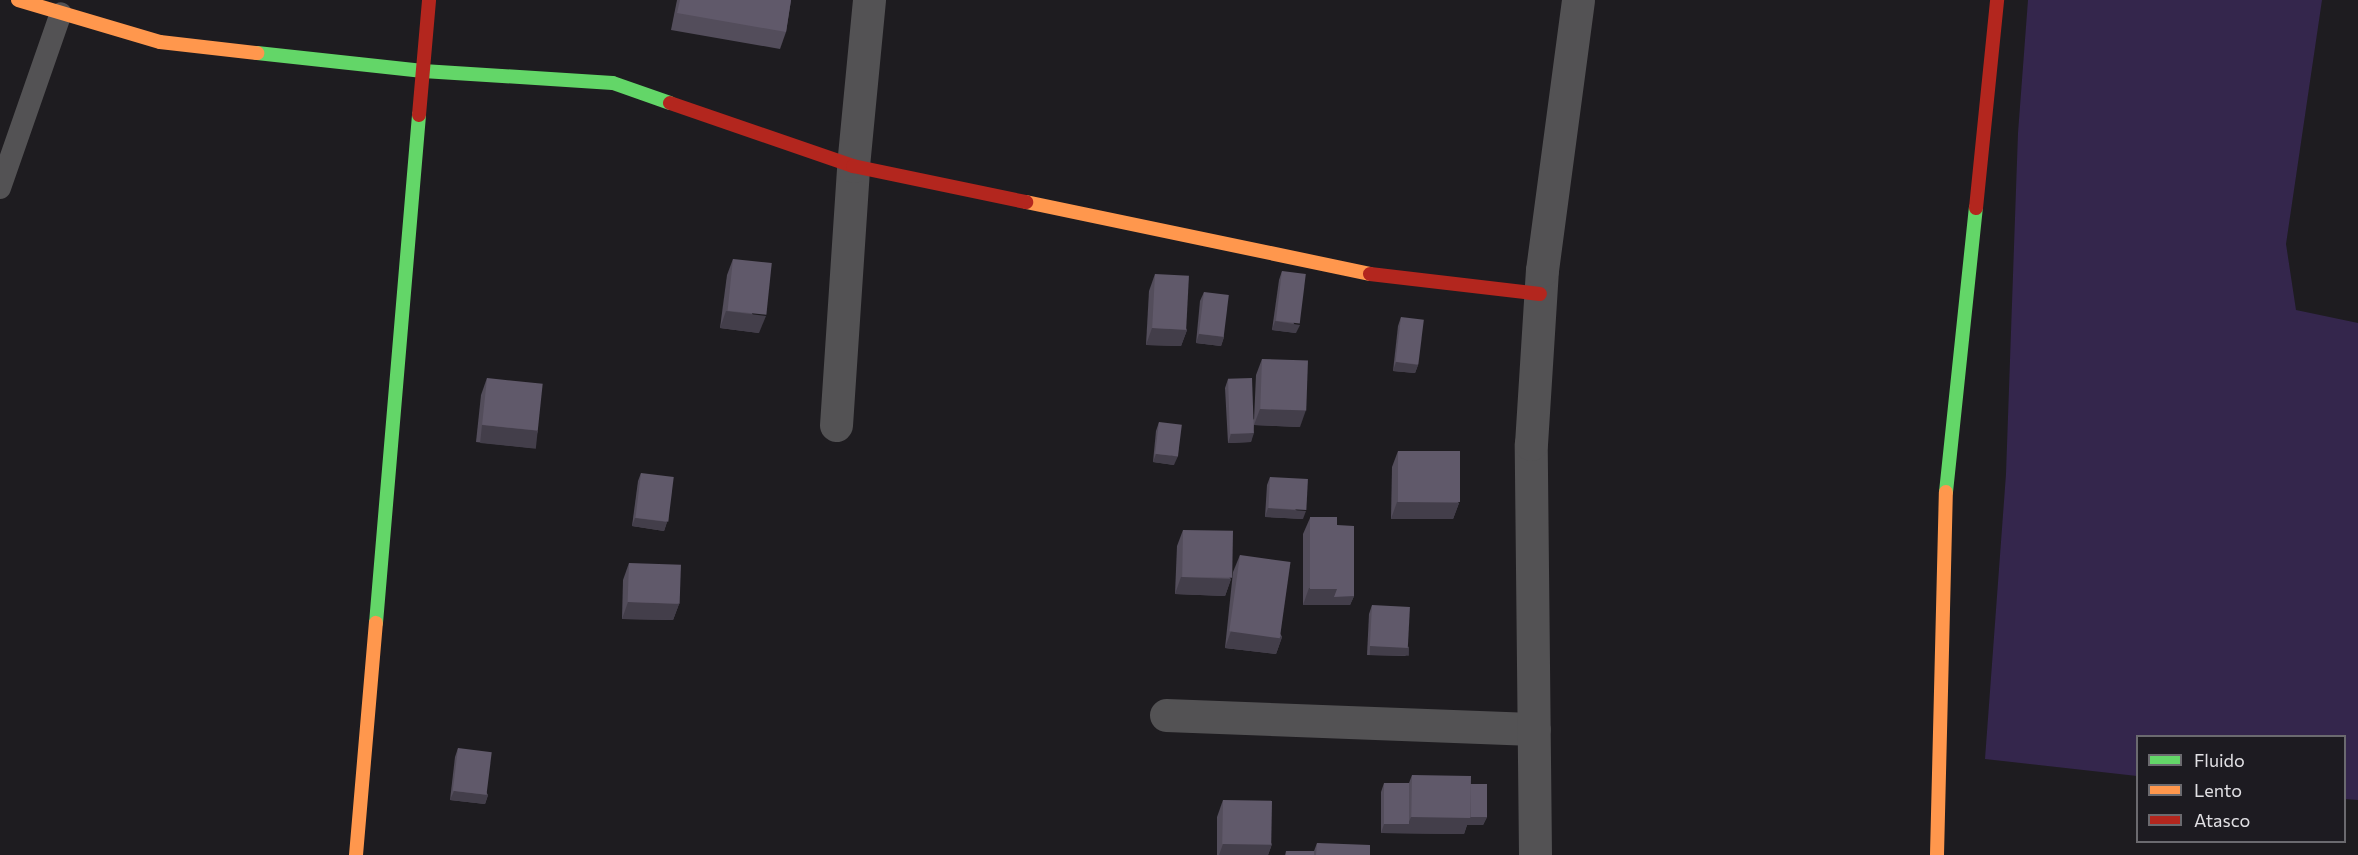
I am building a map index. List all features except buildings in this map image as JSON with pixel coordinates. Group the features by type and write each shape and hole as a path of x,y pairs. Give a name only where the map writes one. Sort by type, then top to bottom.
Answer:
{"street":[{"path":"18,0 159,42 423,70 614,83 853,166 1376,275 1540,294"},
{"path":"356,855 429,0"},
{"path":"836,425 853,166 869,0"},
{"path":"1535,855 1531,444 1540,294 1578,0"},
{"path":"1936,855 1944,504 1997,0"},
{"path":"1166,715 1534,729"}],"lane":[{"path":"0,188 61,13"}],"shaded area":[{"path":"2028,0 2322,0 2286,244 2296,310 2358,323 2358,800 2346,799 2346,735 2136,735 2136,776 1985,759 2006,474 2018,133"}],"traffic: fast":[{"path":"257,53 423,71 613,83 670,103"},
{"path":"376,623 419,115"},
{"path":"1946,492 1976,208"}],"traffic: slow":[{"path":"18,0 160,42 257,53"},
{"path":"1026,202 1370,274"},
{"path":"1937,855 1946,492"},
{"path":"356,855 376,623"}],"traffic: jam":[{"path":"419,115 429,0"},
{"path":"1976,208 1997,0"},
{"path":"670,103 853,166 1026,202"},
{"path":"1370,274 1540,294"}]}
